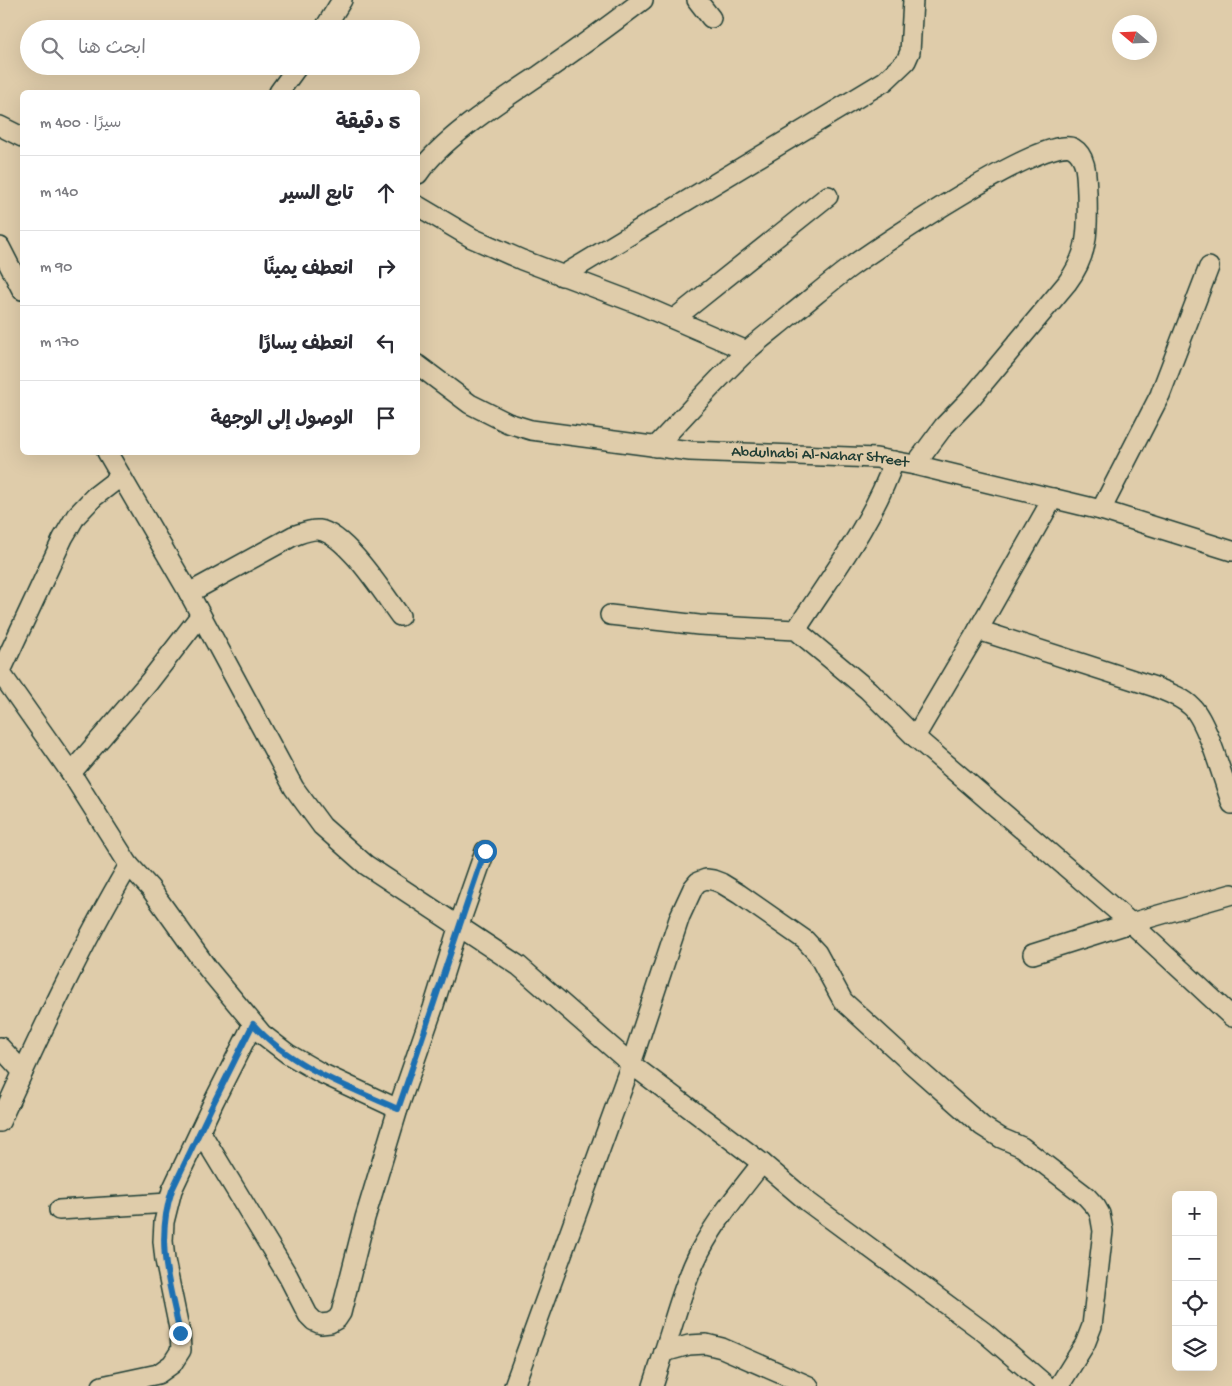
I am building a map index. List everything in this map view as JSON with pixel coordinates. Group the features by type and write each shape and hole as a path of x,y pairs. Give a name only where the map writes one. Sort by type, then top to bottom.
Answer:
{"street":[{"path":"330,20 342,0"},
{"path":"420,171 452,139 491,108 582,46 643,0"},
{"path":"697,0 711,18"},
{"path":"562,276 885,80 906,61 910,52 913,0"},
{"path":"280,90 291,75"},
{"path":"0,126 20,136"},
{"path":"655,447 747,351 848,269 961,194 1051,149 1067,146 1074,148 1080,154 1086,168 1087,236 1079,266 971,398 944,426 915,465"},
{"path":"674,319 828,196"},
{"path":"420,207 472,238 522,260 674,319 747,351"},
{"path":"1,248 20,286"},
{"path":"1101,510 1160,395 1209,267"},
{"name":"Abdulnabi Al-Nahar Street","path":"420,366 470,404 508,423 531,430 690,451 876,458 894,461 1101,510 1232,551"},
{"path":"109,455 189,593 294,788 322,826 366,865 519,966 631,1064 762,1163 808,1202 984,1332 1047,1386"},
{"path":"796,630 864,522 887,482 894,461"},
{"path":"120,477 94,497 76,516 63,538 0,672 71,773 129,864 150,888 208,969 253,1024 272,1043 304,1064 338,1082 398,1109"},
{"path":"915,737 1053,498"},
{"path":"189,593 293,536 308,530 318,530 339,539 350,550 400,616"},
{"path":"610,615 699,625 796,630 868,690 915,737 1131,922 1232,1016"},
{"path":"71,773 149,682 200,616"},
{"path":"978,630 1154,687 1181,699 1192,707 1204,727 1232,804"},
{"path":"200,1132 288,1276 308,1315 314,1321 322,1324 330,1323 337,1319 341,1313 365,1218 398,1109 485,851"},
{"path":"0,1122 106,906 129,864"},
{"path":"514,1386 631,1064 686,900 698,882 706,879 721,883 804,940 817,953 843,1001 906,1059 982,1126 1001,1138 1022,1147 1086,1196 1096,1207 1100,1214 1103,1232 1092,1326 1086,1344 1059,1386"},
{"path":"1033,954 1131,922 1232,894"},
{"path":"102,1386 158,1374 172,1364 181,1350 180,1333 165,1260 163,1240 168,1203 172,1190 253,1024"},
{"path":"0,1048 23,1072"},
{"path":"653,1386 684,1291 700,1252 726,1210 762,1163"},
{"path":"58,1210 168,1203"},
{"path":"664,1352 689,1345 706,1344 722,1348 809,1386"}],"route":[{"path":"180,1333 165,1260 163,1240 168,1203 172,1190 253,1024 272,1043 304,1064 338,1082 398,1109 485,851"}]}
